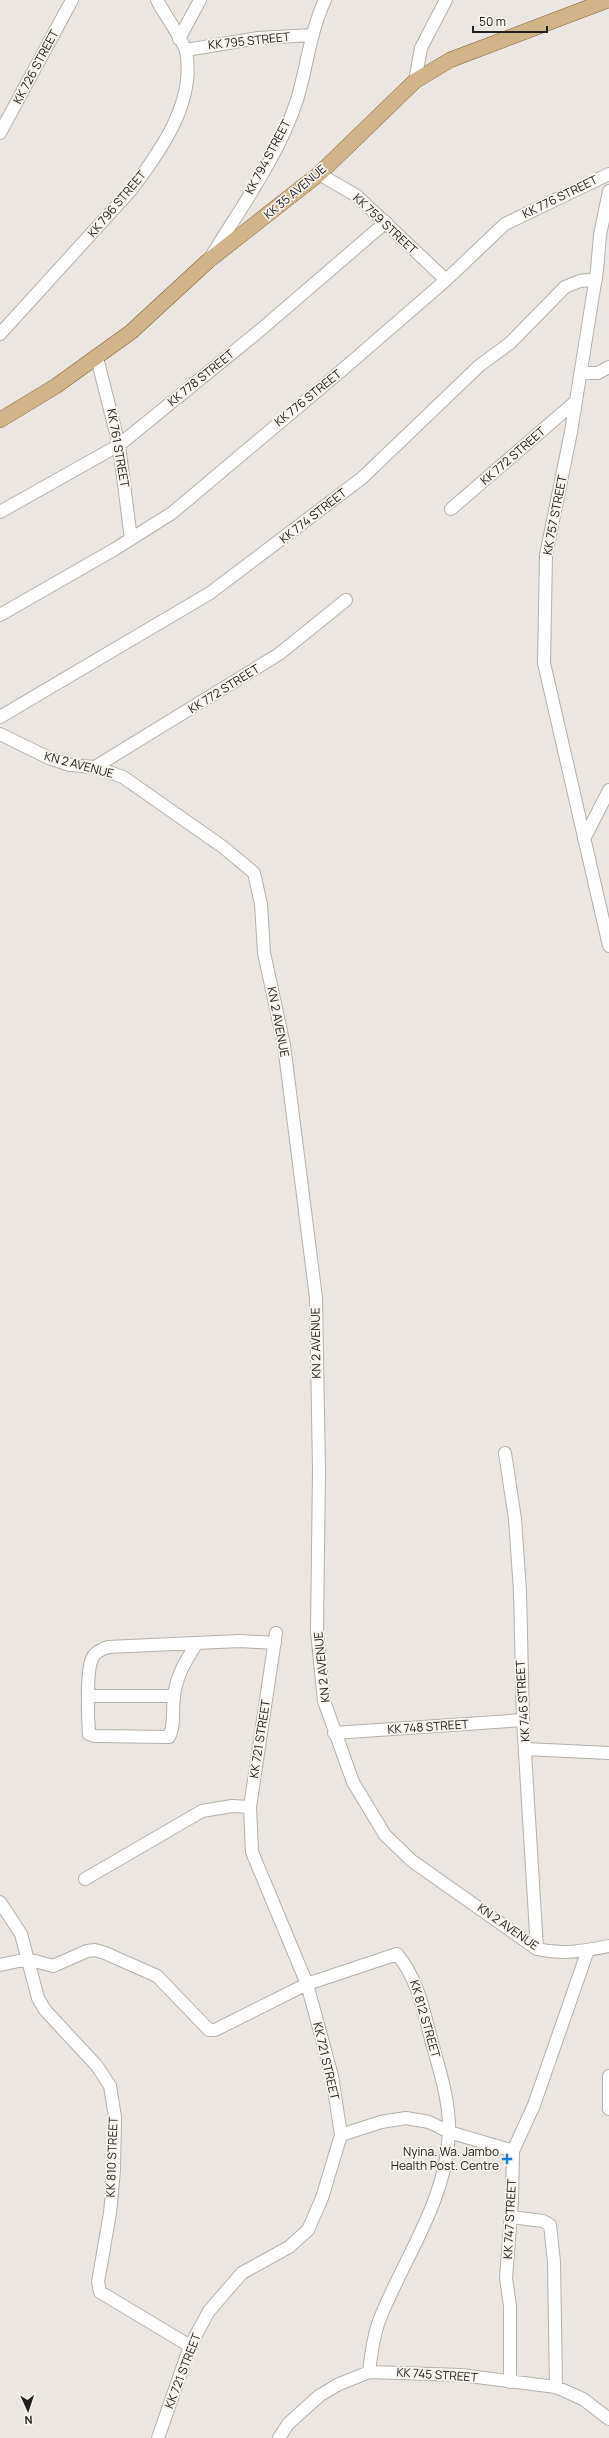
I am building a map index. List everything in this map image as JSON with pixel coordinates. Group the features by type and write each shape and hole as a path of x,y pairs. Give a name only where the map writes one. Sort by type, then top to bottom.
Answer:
{"main road":[{"name":"KK 35 AVENUE","path":"0,420 97,358 130,332 208,262 318,174 415,80 450,60 580,6 608,0"}],"street":[{"name":"KK 726 STREET","path":"0,133 72,0"},
{"path":"157,0 186,50"},
{"path":"179,39 200,0"},
{"name":"KK 794 STREET","path":"208,262 280,140 297,100 313,35 325,0"},
{"path":"415,80 421,48 446,0"},
{"name":"KK 795 STREET","path":"186,50 258,38 313,35"},
{"name":"KK 796 STREET","path":"0,334 121,201 149,166 169,133 184,98 187,74 186,50"},
{"name":"KK 759 STREET","path":"318,174 357,196 446,280"},
{"name":"KK 776 STREET","path":"0,615 131,539 172,513 341,371 446,280 505,224 609,174"},
{"name":"KK 757 STREET","path":"609,191 600,235 601,272 580,373 576,402 546,555 544,663 609,946"},
{"name":"KK 778 STREET","path":"0,512 119,445 258,332 386,222"},
{"name":"KK 774 STREET","path":"0,717 217,589 362,478 479,366 510,343 565,287 601,272"},
{"name":"KK 761 STREET","path":"97,358 119,445 131,539"},
{"path":"580,373 598,373 609,367"},
{"name":"KK 772 STREET","path":"451,509 576,402"},
{"name":"KK 772 STREET","path":"95,767 279,654 346,600"},
{"name":"KN 2 AVENUE","path":"0,734 49,758 70,765 95,767 123,777 144,790 223,847 254,873 261,904 264,953 284,1045 316,1298 319,1470 317,1632 324,1701 334,1733 352,1782 385,1835 412,1861 537,1949 567,1953 609,1946"},
{"path":"584,839 609,790"},
{"name":"KK 746 STREET","path":"505,1453 515,1519 520,1591 523,1720 526,1749 537,1949"},
{"name":"KK 721 STREET","path":"158,2438 190,2346 209,2311 242,2273 289,2247 308,2230 322,2198 340,2135 332,2076 307,1984 252,1852 250,1807 276,1638 197,1643"},
{"path":"197,1643 185,1660 174,1696 171,1733 165,1737 92,1736 89,1729 89,1670 92,1658 101,1649 108,1647 197,1643"},
{"path":"89,1696 174,1696"},
{"name":"KK 748 STREET","path":"334,1733 523,1720"},
{"path":"526,1749 609,1753"},
{"path":"85,1879 202,1811 232,1806 250,1807"},
{"name":"KK 810 STREET","path":"0,1902 21,1934 38,1998 45,2010 97,2066 110,2086 115,2117 114,2170 110,2213 98,2282 100,2292 190,2346"},
{"name":"KK 812 STREET","path":"28,1959 53,1966 87,1951 95,1950 105,1953 157,1976 209,2030 215,2030 307,1984 397,1954 409,1969 419,1995 439,2068 447,2107 449,2132 444,2171 428,2215 379,2322 369,2372"},
{"name":"KK 747 STREET","path":"510,2382 510,2306 506,2278 511,2217 513,2151 534,2105 588,1950"},
{"path":"0,1965 28,1959"},
{"path":"609,2076 609,2109"},
{"path":"340,2135 381,2122 406,2118 429,2122 449,2132 513,2151"},
{"path":"511,2217 543,2221 550,2225 554,2262 556,2387"},
{"name":"KK 745 STREET","path":"279,2438 288,2424 319,2396 337,2385 369,2372 461,2375 556,2387 583,2399 609,2419"}],"place":[{"name":"Nyina. Wa. Jambo Health Post. Centre","path":"507,2159"}]}
